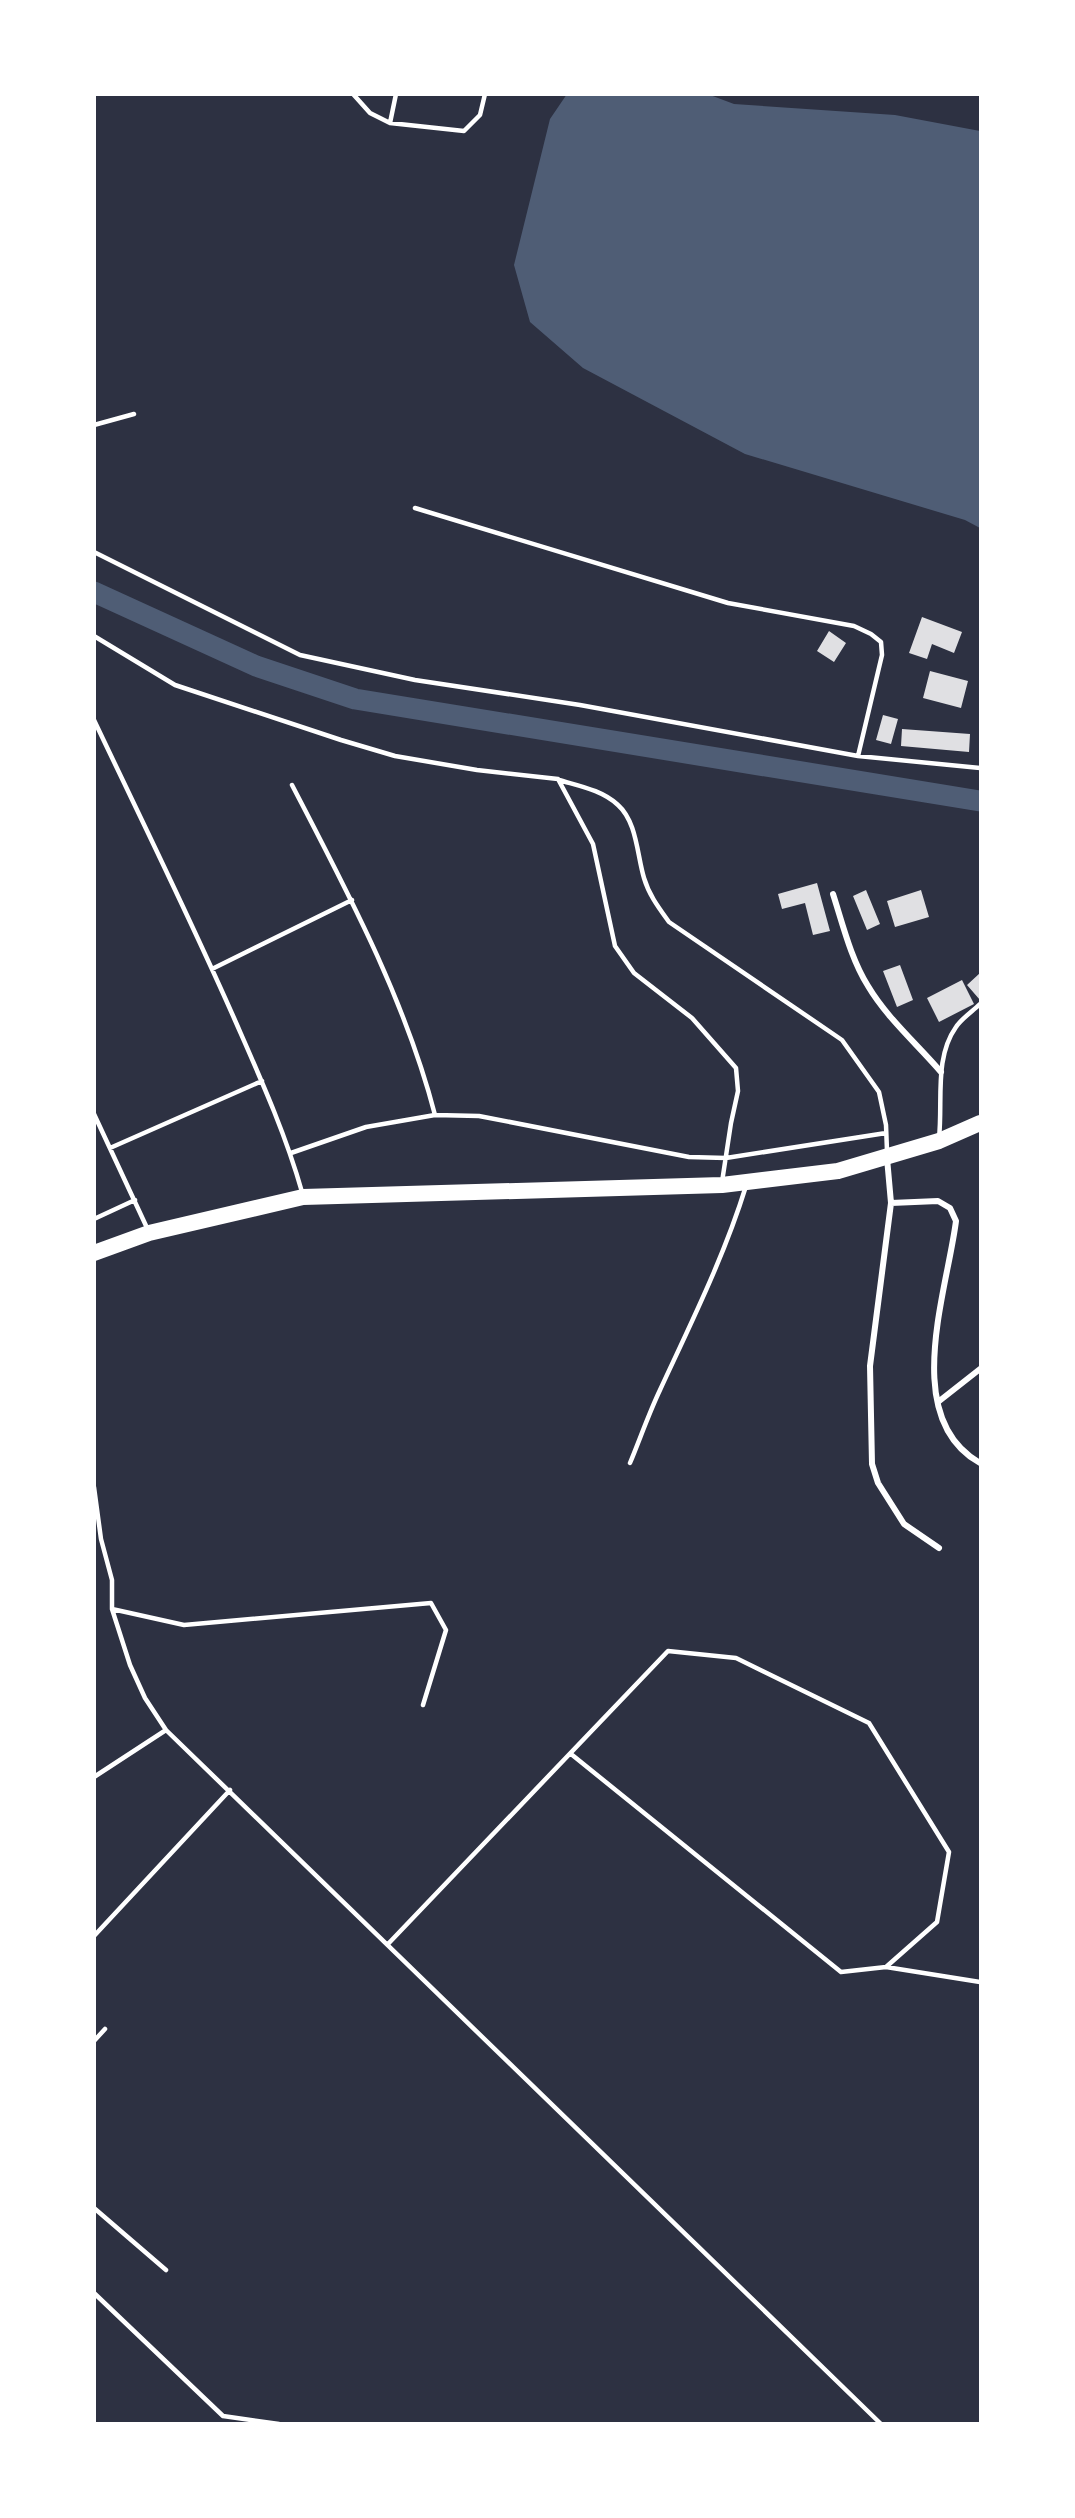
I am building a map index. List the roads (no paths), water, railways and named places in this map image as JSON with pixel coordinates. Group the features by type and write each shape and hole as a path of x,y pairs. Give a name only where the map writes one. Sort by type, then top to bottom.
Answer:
{"highway":[{"path":"94,1253 149,1233 303,1197 722,1185 838,1171 939,1140 981,1123"}],"street":[{"path":"833,894 851,948 868,986 880,1003 941,1072"},
{"path":"887,1157 891,1203 870,1366 872,1464 878,1483 904,1524 939,1548"},
{"path":"891,1203 938,1201 950,1208 956,1221 934,1348 933,1376 938,1402 952,1436 966,1455 981,1463"},
{"path":"938,1402 981,1369"}],"lane":[{"path":"353,94 370,113 390,123 464,131 480,115 485,94"},
{"path":"390,123 396,94"},
{"path":"94,425 134,414"},
{"path":"415,508 728,603 854,626 871,634 880,642 882,655 858,756"},
{"path":"94,552 300,655 415,680 580,705 858,756 981,768"},
{"path":"94,636 175,685 341,740 394,756 477,771 558,779 601,793 619,806 630,822 651,897 669,922 842,1040 879,1092 886,1133 887,1157"},
{"path":"94,720 212,969 291,1153 303,1197"},
{"path":"558,779 593,844 615,946 634,974 692,1018 736,1068 738,1091 722,1185"},
{"path":"292,785 352,900 424,1071 435,1114"},
{"path":"212,969 352,900"},
{"path":"939,1140 942,1111 941,1072 945,1047 957,1025 981,1004"},
{"path":"110,1148 261,1081"},
{"path":"94,1114 149,1233"},
{"path":"291,1153 366,1127 435,1114 479,1116 689,1157 726,1158 886,1133"},
{"path":"630,1463 659,1392 731,1233 748,1182"},
{"path":"94,1219 135,1200"},
{"path":"94,1487 101,1539 112,1580 112,1609 130,1665 145,1698 166,1730 881,2424"},
{"path":"94,1541 101,1539"},
{"path":"112,1609 184,1625 431,1602 446,1630 423,1705"},
{"path":"388,1944 668,1651 736,1658 869,1722 949,1852 937,1922 886,1967"},
{"path":"94,1777 166,1730"},
{"path":"571,1754 841,1972 886,1967 981,1982"},
{"path":"94,1936 230,1790"},
{"path":"94,2041 105,2029"},
{"path":"94,2208 166,2270"},
{"path":"94,2293 223,2416 279,2424"}],"water":[{"path":"567,94 710,95 734,104 895,115 980,131 980,528 965,520 745,454 583,368 530,322 514,265 550,119"}],"waterway":[{"path":"94,592 256,666 355,699 980,801"}]}
